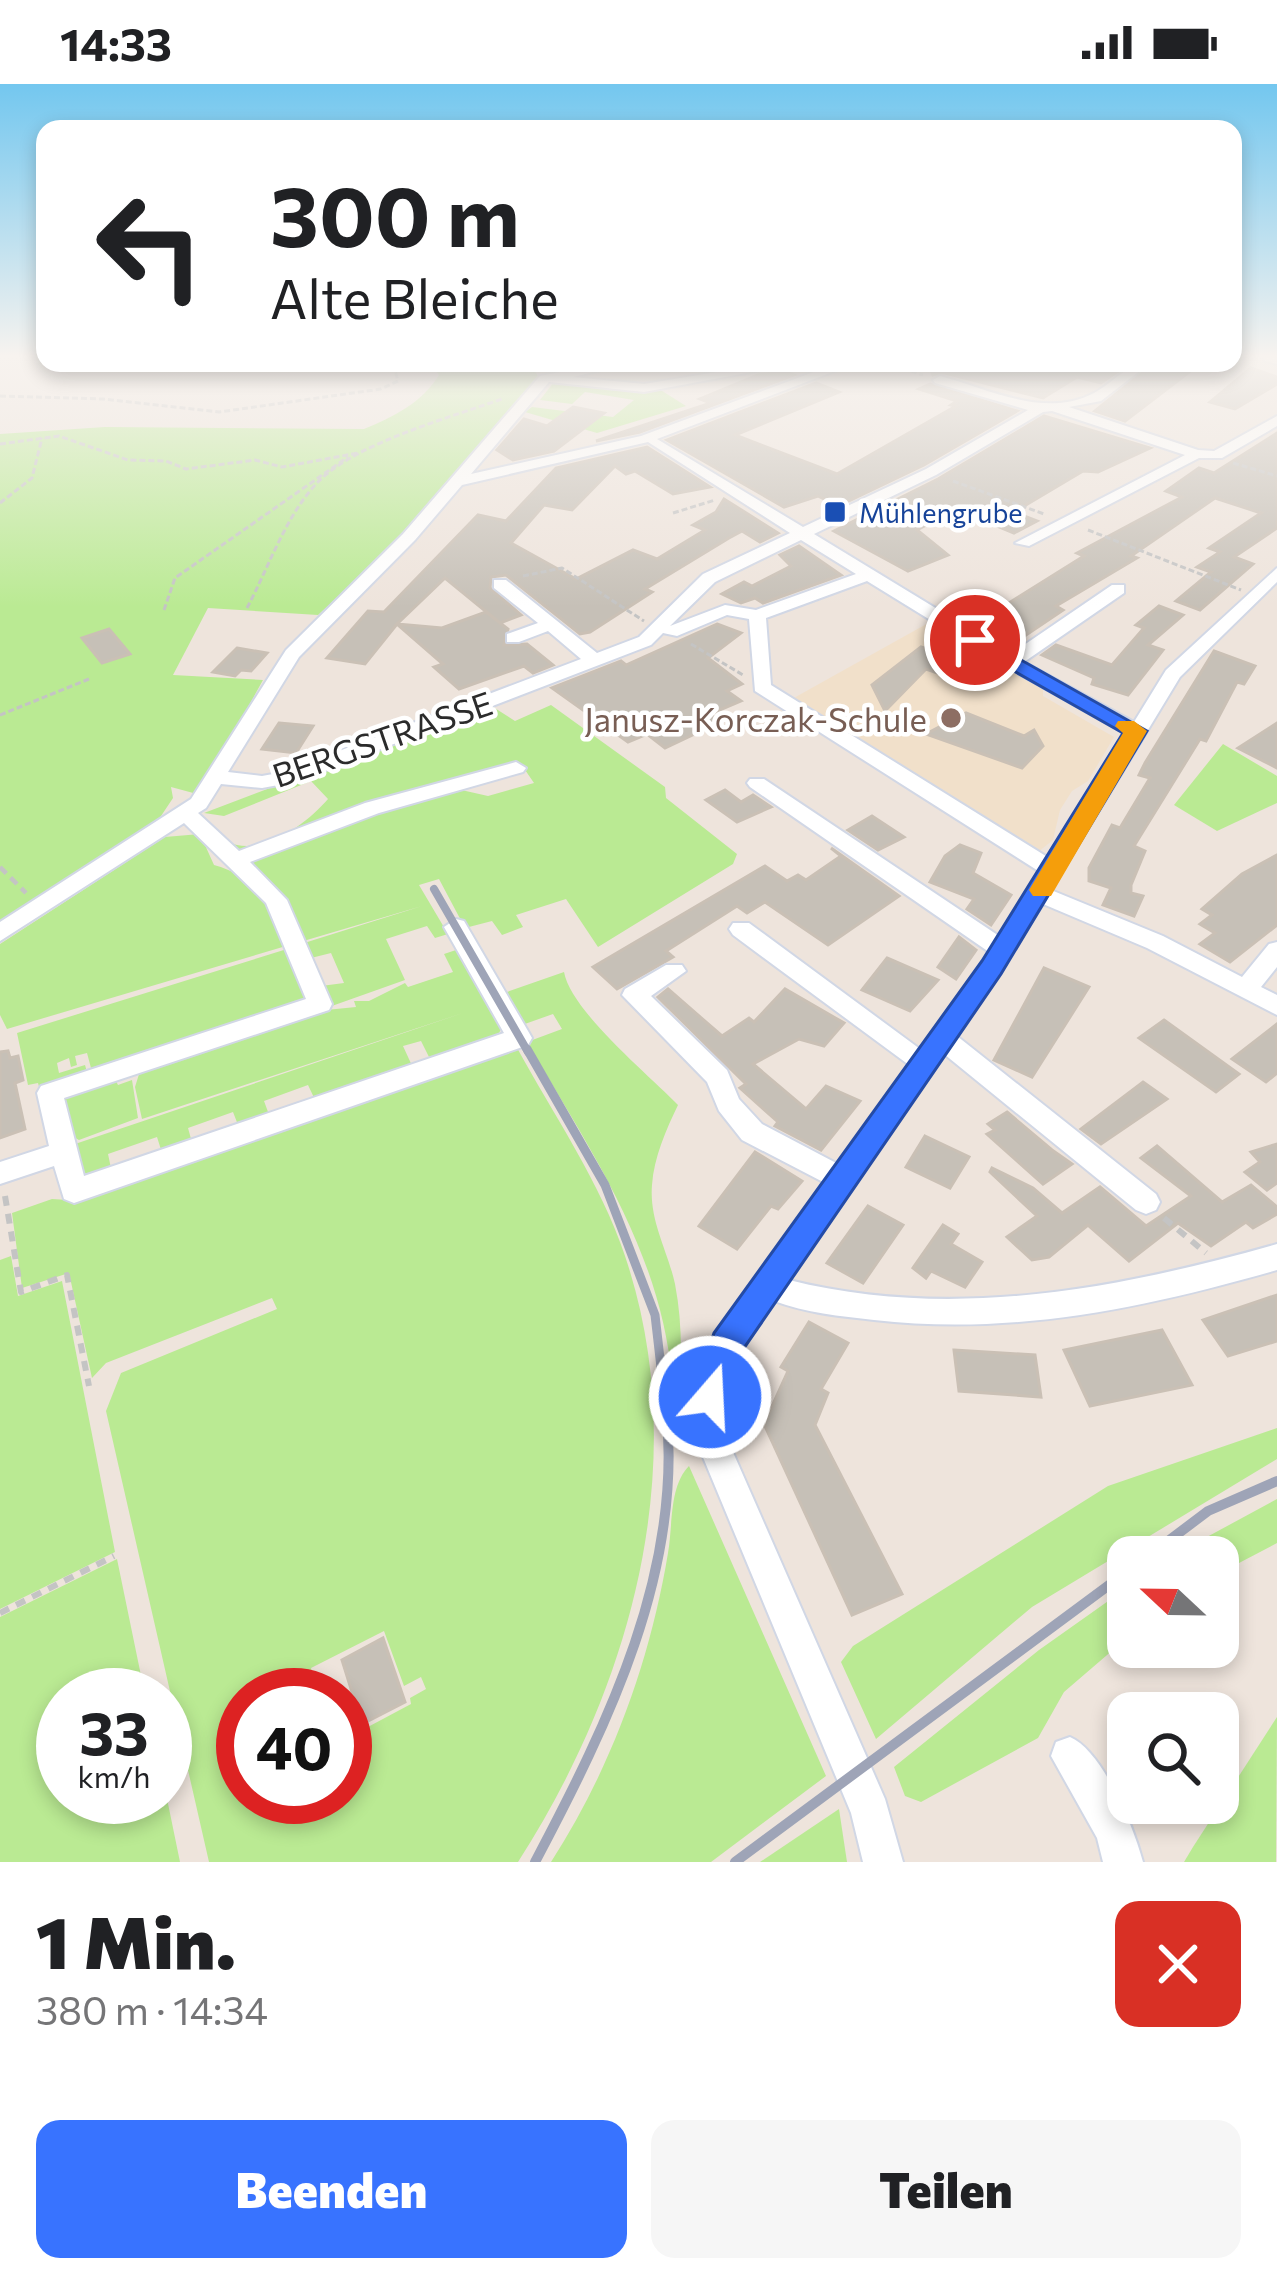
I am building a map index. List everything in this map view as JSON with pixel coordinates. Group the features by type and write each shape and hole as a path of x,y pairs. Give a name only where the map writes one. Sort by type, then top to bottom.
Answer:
{"street":[{"path":"0,933 184,815 218,777 259,701 292,654 492,441"},
{"path":"456,482 636,441"},
{"path":"804,533 985,441"},
{"path":"1158,441 1217,455 1241,441"},
{"path":"655,443 1011,662 1136,731"},
{"path":"1023,543 1201,454"},
{"path":"1067,519 1088,530"},
{"name":"BERGSTRASSE","path":"218,777 262,782 288,778 595,661 667,630 706,580 804,533"},
{"path":"883,1862 871,1813 710,1425 710,1397 721,1357 1004,950 1136,731 1193,650 1277,573"},
{"path":"667,630 725,610 757,615 868,575"},
{"path":"500,584 595,661"},
{"path":"1011,662 1118,590"},
{"path":"757,615 781,691 1054,871"},
{"path":"513,638 549,625"},
{"path":"235,860 372,808 516,768"},
{"path":"757,783 1004,950"},
{"path":"184,815 199,820 276,900 320,1004 50,1093 74,1191 519,1038 457,928"},
{"path":"1040,894 1277,1006"},
{"path":"741,929 909,1055 936,1051 1146,1202"},
{"path":"1247,988 1277,950"},
{"path":"674,971 634,995 718,1077 728,1104 752,1132 845,1180"},
{"path":"1,1173 65,1152"},
{"path":"767,1285 785,1294 880,1309 964,1315 1036,1312 1132,1298 1277,1257"},
{"path":"1070,1756 1115,1831 1123,1862"}],"path":[{"path":"0,503 27,489 39,468 42,441"},
{"path":"64,441 185,469 254,460 282,466 361,454"},
{"path":"164,610 167,589 184,571 331,464 393,441"},
{"path":"247,608 307,498 322,478 361,454"},
{"path":"1201,454 1277,476"},
{"path":"931,472 1067,519"},
{"path":"673,513 738,493"},
{"path":"1088,530 1250,597"},
{"path":"500,584 550,566 562,568 781,691"},
{"path":"0,715 46,703 61,689 88,679"},
{"path":"0,867 34,901"},
{"path":"1,1173 21,1292 68,1275 89,1386"},
{"path":"1146,1202 1227,1272"},
{"path":"0,1613 114,1556"}],"shaded area":[{"name":"Janusz-Korczak-Schule","path":"930,622 936,626 927,631 1043,686 1043,696 1114,737 1088,781 1072,791 1060,810 1053,840 1038,852 792,699"}],"green space":[{"path":"0,441 485,441 403,537 318,615 208,608 173,675 263,680 208,780 197,794 171,787 173,798 159,819 0,922"},
{"path":"490,705 515,721 551,705 665,787 666,798 737,854 733,864 598,947 566,899 516,915 523,927 502,935 492,921 465,928 439,879 419,885 448,934 435,938 427,926 386,939 405,980 329,1007 321,986 344,983 331,953 307,959 301,944 422,906 300,942 252,867 253,860 361,816 457,789 488,796 534,783 521,764 240,852 214,833 237,845 262,844 300,825 328,799 311,781 224,816 204,813"},
{"path":"1223,744 1277,776 1277,803 1217,831 1174,805"},
{"path":"200,834 214,865 241,877 260,896 286,946 7,1029 0,1015 0,944 165,837"},
{"path":"287,949 307,997 302,1002 150,1055 148,1050 91,1068 87,1053 75,1056 77,1065 71,1067 69,1058 57,1063 59,1073 85,1065 87,1072 40,1090 38,1083 28,1085 17,1033"},
{"path":"459,949 503,1024 497,1038 432,1063 421,1041 403,1046 414,1070 317,1104 308,1085 264,1101 271,1120 240,1130 233,1112 188,1128 193,1146 163,1156 157,1137 108,1154 112,1173 82,1177 71,1143 463,1013 142,1119 135,1087 140,1071 326,1010 356,1007 354,1001 369,1001 405,983 408,987 453,972 444,954"},
{"path":"564,972 596,1023 678,1105 658,1154 652,1198 677,1296 680,1378 672,1379 654,1288 619,1203 527,1042 562,1029 553,1014 522,1025 504,993"},
{"path":"516,1046 590,1175 615,1229 645,1333 653,1412 652,1491 640,1569 620,1646 593,1721 518,1862 209,1862 192,1788 192,1668 165,1668 106,1411 121,1373 277,1309 272,1298 106,1363 92,1378 69,1273 22,1288 12,1213 52,1199 68,1200"},
{"path":"114,1077 118,1085 132,1080 138,1118 79,1140 70,1135 61,1102 67,1093"},
{"path":"11,1256 18,1296 62,1281 115,1552 0,1609 0,1260"},
{"path":"1277,1428 1277,1459 1150,1536 1107,1536 1107,1562 1032,1607 876,1739 841,1662 853,1646 1108,1486"},
{"path":"689,1466 826,1776 711,1862 551,1862 610,1752 639,1674 660,1594 675,1495"},
{"path":"1277,1499 1277,1543 1239,1563 1239,1536 1209,1536"},
{"path":"117,1559 139,1668 36,1668 36,1824 172,1824 180,1862 0,1862 0,1617"},
{"path":"1107,1602 1107,1655 1064,1692 1038,1738 921,1802 905,1796 894,1767 1039,1650"},
{"path":"1277,1717 1276,1862 1184,1862 1208,1824 1239,1824 1239,1776"},
{"path":"839,1809 847,1862 760,1862"}],"building":[{"path":"505,441 567,441 554,451 513,460 497,450"},
{"path":"669,441 751,441 837,474 895,441 965,441 838,506 818,496 784,507"},
{"path":"1002,441 1127,441 1150,448 1098,472 1083,471 1014,512 1037,521 1014,533 956,509 917,530 948,555 908,571 834,531"},
{"path":"1264,441 1277,441 1277,528 1234,557 1253,564 1200,610 1176,601 1211,572 1197,567 1220,552 1209,548 1261,513 1215,498 1131,556 1137,558 1056,606 1063,610 1014,643 993,634 1008,625 988,616 1084,556 1077,553 1182,497 1166,491 1199,468 1214,473"},
{"path":"647,447 710,487 673,494 635,471 626,474 615,466 572,510 544,505 511,543 576,579 633,550 657,559 705,530 693,525 716,512 724,499 778,533 760,542 742,531 645,589 652,592 590,632 580,634 506,575 491,577 490,588 521,615 500,623 508,629 504,645 527,644 553,665 533,673 524,666 459,689 434,667 443,664 397,624 365,664 327,658 368,611 384,612 478,515 506,521 556,468","holes":["445,578 496,620 486,612 442,628 397,624"]},
{"path":"799,546 841,575 763,603 755,598 741,603 722,594 744,582 752,586 791,566 780,555"},
{"path":"1159,606 1183,615 1148,645 1163,650 1128,695 1092,684 1094,678 1042,655 1056,645 1112,665 1144,628 1136,625"},
{"path":"717,624 741,633 708,658 742,684 727,691 741,701 710,714 720,722 665,748 647,734 628,742 552,688 621,661 626,665"},
{"path":"109,629 130,654 102,663 82,638"},
{"path":"921,647 974,663 958,680 926,669 885,711 872,685"},
{"path":"237,648 267,653 251,671 241,670 235,676 213,672"},
{"path":"1214,651 1255,666 1244,684 1237,682 1206,741 1200,739 1134,846 1145,851 1131,885 1131,893 1143,896 1134,916 1103,905 1111,888 1089,881 1089,868 1112,825 1120,828 1150,778 1139,775"},
{"path":"966,713 1024,736 1034,730 1043,746 1022,768 926,734"},
{"path":"279,723 313,726 296,753 262,749"},
{"path":"1277,723 1277,768 1238,748"},
{"path":"725,790 741,802 753,795 771,807 737,822 706,800"},
{"path":"872,816 904,837 878,850 848,830"},
{"path":"960,845 981,853 973,873 1011,895 991,925 967,909 974,899 930,882 945,856"},
{"path":"831,848 899,896 828,945 765,902 747,913 737,906 666,951 673,957 617,989 593,967 765,866 787,881 798,875 806,880 841,856"},
{"path":"1277,855 1277,925 1230,962 1200,944 1215,933 1200,924 1212,915 1202,909 1242,874"},
{"path":"959,937 976,950 956,979 938,967"},
{"path":"887,958 938,980 910,1011 862,990"},
{"path":"1044,968 1089,987 1032,1077 994,1060"},
{"path":"668,989 722,1036 749,1018 754,1022 785,989 844,1023 824,1046 799,1039 753,1064 806,1109 826,1086 860,1101 821,1150 775,1126 778,1122 740,1088 746,1084 658,997"},
{"path":"1164,1020 1239,1074 1216,1092 1139,1038"},
{"path":"1277,1024 1277,1073 1266,1082 1232,1059"},
{"path":"8,1051 10,1058 18,1056 23,1080 15,1083 25,1129 0,1138 0,1052"},
{"path":"1143,1082 1167,1099 1101,1144 1081,1129"},
{"path":"1007,1112 1072,1164 1043,1184 987,1134 995,1130 988,1124"},
{"path":"925,1136 969,1157 950,1188 906,1167"},
{"path":"1277,1144 1277,1183 1267,1190 1245,1172 1260,1162 1251,1152"},
{"path":"1157,1146 1222,1202 1251,1185 1277,1207 1277,1214 1253,1228 1246,1222 1211,1246 1178,1223 1129,1261 1088,1225 1049,1257 1032,1260 1007,1237 1037,1216 990,1172 992,1168 1033,1188 1062,1213 1100,1187 1146,1226 1191,1196 1141,1158"},
{"path":"755,1152 802,1181 778,1209 771,1206 737,1249 699,1226"},
{"path":"868,1206 903,1225 863,1283 827,1263"},
{"path":"943,1225 958,1234 951,1244 982,1262 965,1287 931,1271 926,1278 913,1268"},
{"path":"1277,1295 1277,1341 1228,1356 1203,1320"},
{"path":"809,1322 848,1343 821,1389 828,1393 815,1425 902,1594 852,1615 764,1424 788,1371 781,1367"},
{"path":"1162,1330 1192,1385 1090,1406 1064,1350"},
{"path":"954,1350 1035,1355 1041,1397 959,1391"},
{"path":"383,1638 405,1702 372,1719 372,1668 344,1668 342,1660"}],"railway":[{"path":"434,889 528,1052"},
{"path":"527,1049 605,1185 655,1315 666,1411"},
{"path":"535,1862 613,1700 652,1586 669,1468 666,1408"},
{"path":"1175,1536 1208,1511 1277,1481"},
{"path":"735,1862 1107,1587"}],"slow traffic":[{"path":"1042,890 1136,731 1126,726"}],"place":[{"name":"Mühlengrube","path":"835,512"},
{"name":"Janusz-Korczak-Schule","path":"951,718"}],"route":[{"path":"710,1397 727,1344 992,968 1136,731 975,640"}]}
